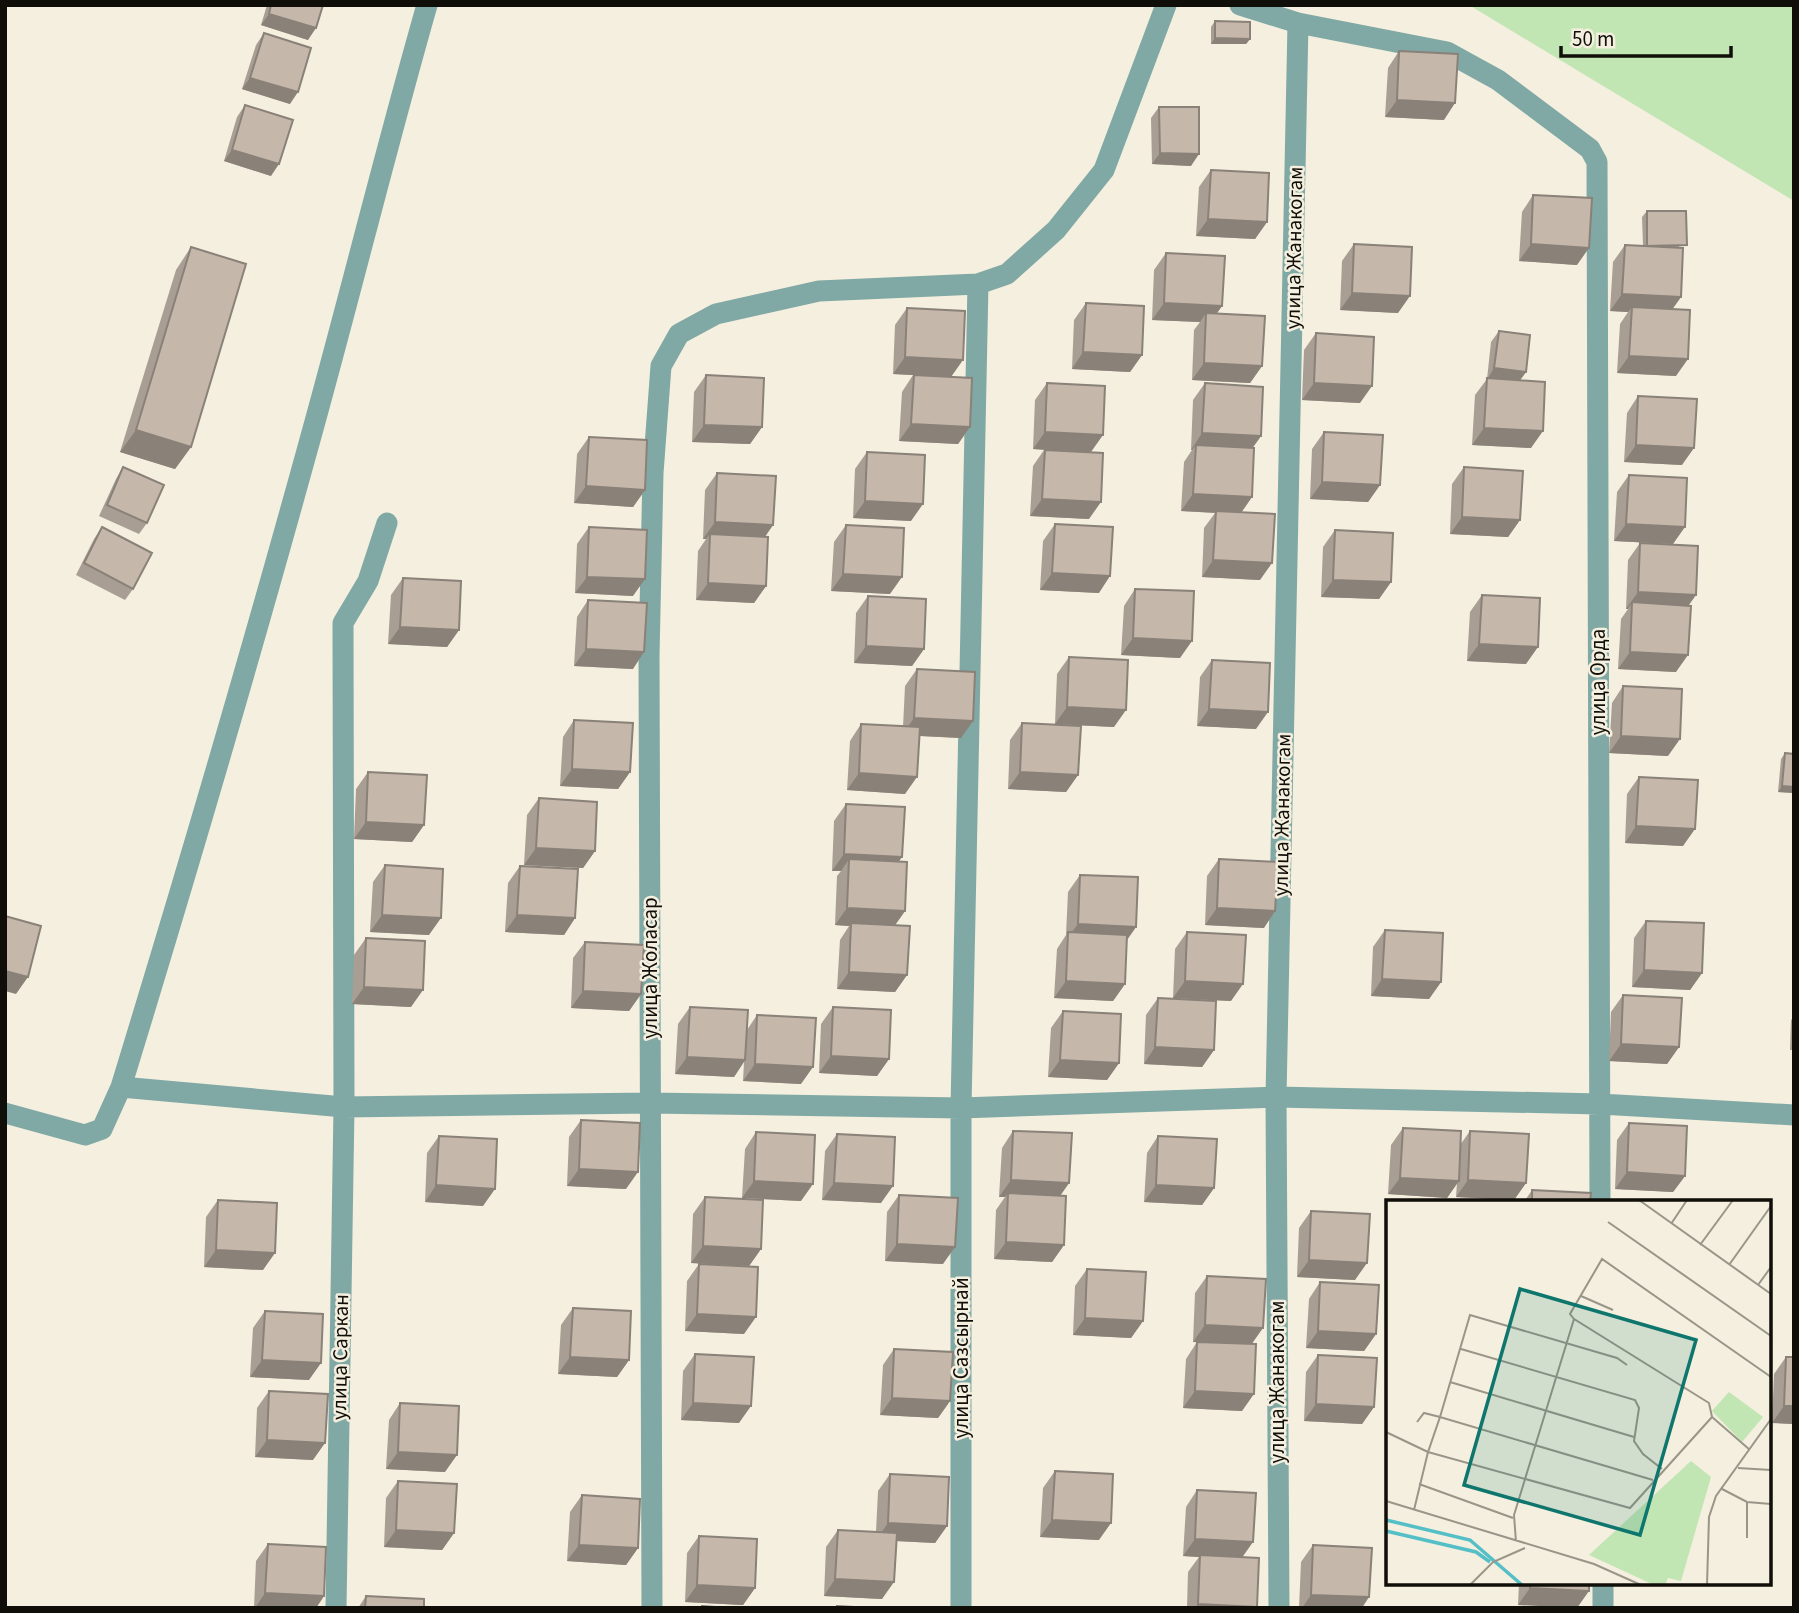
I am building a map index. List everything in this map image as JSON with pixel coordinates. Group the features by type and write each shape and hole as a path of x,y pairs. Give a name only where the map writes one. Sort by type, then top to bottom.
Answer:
{"street":[{"path":"5,1113 85,1135 102,1129 121,1087 309,446 390,132 427,5"},
{"path":"978,284 1007,274 1056,230 1104,170 1166,5"},
{"path":"1240,5 1298,23"},
{"name":"улица Орда","path":"1298,23 1447,52 1499,80 1590,149 1597,162 1600,1200"},
{"name":"улица Жанакогам","path":"1279,1608 1276,1097 1298,23"},
{"name":"улица Жоласар","path":"652,1608 649,656 653,473 661,366 679,334 716,314 818,291 978,284"},
{"name":"улица Сазсырнай","path":"961,1608 961,1108 978,284"},
{"name":"улица Саркан","path":"336,1608 344,1107 343,623 368,581 387,523"},
{"path":"121,1087 344,1107 650,1103 961,1108 1276,1097 1600,1104 1794,1115"},
{"path":"1603,1585 1603,1608"}],"green space":[{"path":"1469,5 1794,5 1794,201"}],"building":[{"path":"271,5 323,5 316,28 269,14"},
{"path":"1215,21 1250,22 1250,39 1215,38"},
{"path":"264,33 311,48 298,92 250,78"},
{"path":"1399,51 1458,54 1455,103 1397,100"},
{"path":"245,105 293,120 279,164 232,150"},
{"path":"1159,107 1199,107 1199,154 1160,153"},
{"path":"1211,170 1269,173 1267,222 1208,219"},
{"path":"1533,195 1592,198 1589,248 1531,244"},
{"path":"1647,211 1686,211 1687,245 1647,246"},
{"path":"1354,244 1412,247 1410,296 1352,293"},
{"path":"1625,245 1683,248 1681,297 1622,294"},
{"path":"191,247 246,264 191,447 136,430"},
{"path":"1166,253 1225,256 1222,306 1164,303"},
{"path":"1086,303 1144,306 1142,355 1083,352"},
{"path":"1632,307 1690,310 1688,359 1629,356"},
{"path":"907,308 965,311 963,360 905,357"},
{"path":"1206,313 1265,316 1262,366 1204,363"},
{"path":"1499,331 1530,335 1526,372 1494,368"},
{"path":"1316,333 1374,337 1372,386 1314,383"},
{"path":"706,375 764,378 762,427 704,425"},
{"path":"914,375 972,378 970,427 911,424"},
{"path":"1487,378 1545,382 1543,431 1484,428"},
{"path":"1047,383 1105,386 1103,435 1045,432"},
{"path":"1205,383 1263,387 1261,436 1202,433"},
{"path":"1638,396 1697,399 1694,448 1636,445"},
{"path":"1324,432 1383,435 1380,485 1322,482"},
{"path":"589,437 647,440 645,490 586,486"},
{"path":"1196,445 1254,448 1252,497 1193,494"},
{"path":"1045,450 1103,453 1101,502 1042,499"},
{"path":"867,452 925,455 923,504 865,501"},
{"path":"123,467 164,485 147,523 107,505"},
{"path":"1464,467 1523,471 1520,520 1462,517"},
{"path":"717,473 776,476 773,525 715,522"},
{"path":"1629,475 1687,478 1685,527 1626,524"},
{"path":"1216,511 1275,514 1272,563 1213,560"},
{"path":"1055,524 1113,527 1110,576 1052,573"},
{"path":"846,525 904,528 902,577 843,574"},
{"path":"102,527 152,553 133,589 84,563"},
{"path":"589,527 647,530 645,579 587,577"},
{"path":"1335,530 1393,533 1391,582 1333,580"},
{"path":"710,534 768,537 766,586 708,583"},
{"path":"1640,543 1698,546 1696,595 1638,592"},
{"path":"403,578 461,581 459,630 400,627"},
{"path":"1135,589 1194,591 1192,641 1133,638"},
{"path":"1482,595 1540,598 1538,647 1479,644"},
{"path":"868,596 926,599 924,649 866,646"},
{"path":"588,600 647,603 644,652 586,649"},
{"path":"1632,602 1691,606 1688,655 1630,652"},
{"path":"1069,657 1128,660 1126,710 1067,707"},
{"path":"1212,660 1270,663 1268,712 1209,709"},
{"path":"917,669 975,672 973,721 914,718"},
{"path":"1623,686 1682,689 1680,739 1621,736"},
{"path":"574,720 633,723 630,772 572,769"},
{"path":"1022,723 1081,726 1078,775 1020,772"},
{"path":"861,724 920,727 917,777 859,773"},
{"path":"1785,753 1794,754 1794,787 1782,786"},
{"path":"368,772 427,775 424,825 366,822"},
{"path":"1639,777 1698,780 1695,829 1636,826"},
{"path":"539,798 597,802 595,851 536,848"},
{"path":"846,804 905,807 902,857 844,854"},
{"path":"849,859 907,862 905,911 847,908"},
{"path":"1219,859 1278,862 1275,911 1217,908"},
{"path":"385,865 443,869 441,918 382,915"},
{"path":"520,866 578,869 575,918 517,915"},
{"path":"1080,875 1138,877 1136,927 1078,924"},
{"path":"5,916 41,926 28,977 5,971"},
{"path":"1646,921 1704,923 1702,973 1644,970"},
{"path":"851,923 910,926 907,975 849,972"},
{"path":"1385,930 1443,933 1441,982 1382,979"},
{"path":"1068,932 1127,935 1125,984 1066,981"},
{"path":"1187,932 1246,935 1243,984 1185,981"},
{"path":"366,938 425,941 423,990 364,987"},
{"path":"585,942 644,945 641,994 583,991"},
{"path":"1623,995 1682,998 1679,1047 1621,1044"},
{"path":"1158,998 1216,1001 1214,1050 1155,1047"},
{"path":"690,1007 748,1010 745,1060 687,1057"},
{"path":"833,1007 891,1010 889,1059 831,1056"},
{"path":"1063,1011 1121,1014 1119,1063 1060,1060"},
{"path":"757,1015 816,1018 813,1067 755,1064"},
{"path":"581,1120 640,1123 638,1172 579,1169"},
{"path":"1629,1123 1687,1126 1685,1176 1627,1172"},
{"path":"1403,1128 1461,1131 1459,1181 1400,1178"},
{"path":"1013,1131 1072,1133 1069,1183 1011,1180"},
{"path":"1470,1131 1529,1134 1526,1183 1468,1180"},
{"path":"756,1132 815,1135 813,1184 754,1181"},
{"path":"837,1134 895,1137 893,1186 834,1183"},
{"path":"439,1136 497,1139 495,1189 436,1185"},
{"path":"1158,1136 1217,1139 1214,1188 1156,1185"},
{"path":"1532,1190 1591,1193 1590,1200 1532,1200"},
{"path":"1008,1193 1066,1196 1064,1245 1006,1242"},
{"path":"899,1195 958,1198 955,1247 897,1244"},
{"path":"705,1197 763,1200 761,1249 703,1246"},
{"path":"218,1200 277,1203 275,1253 216,1250"},
{"path":"1311,1211 1370,1214 1367,1263 1309,1260"},
{"path":"699,1264 758,1267 756,1317 697,1314"},
{"path":"1087,1269 1146,1272 1143,1321 1085,1318"},
{"path":"1207,1276 1266,1279 1263,1328 1205,1325"},
{"path":"1320,1282 1379,1285 1376,1334 1318,1331"},
{"path":"573,1308 631,1311 629,1360 570,1357"},
{"path":"265,1311 323,1314 321,1363 262,1360"},
{"path":"1197,1342 1256,1344 1254,1394 1195,1391"},
{"path":"894,1349 953,1352 950,1401 892,1398"},
{"path":"695,1354 754,1357 751,1406 693,1403"},
{"path":"1318,1355 1377,1358 1374,1407 1316,1404"},
{"path":"1786,1357 1794,1357 1794,1406 1784,1406"},
{"path":"269,1391 328,1394 325,1443 267,1440"},
{"path":"400,1403 459,1406 457,1455 398,1452"},
{"path":"1055,1471 1113,1474 1111,1523 1052,1520"},
{"path":"890,1474 949,1477 947,1526 888,1523"},
{"path":"398,1481 457,1484 454,1533 396,1530"},
{"path":"1197,1490 1256,1493 1253,1542 1195,1539"},
{"path":"582,1495 640,1499 638,1548 579,1545"},
{"path":"838,1530 897,1533 894,1582 835,1579"},
{"path":"699,1536 757,1539 755,1588 697,1585"},
{"path":"268,1544 326,1547 324,1596 265,1593"},
{"path":"1313,1545 1372,1548 1369,1597 1311,1595"},
{"path":"1200,1555 1259,1558 1257,1607 1198,1604"},
{"path":"1531,1585 1589,1585 1589,1591 1530,1588"},
{"path":"366,1596 424,1599 424,1608 365,1608"},
{"path":"837,1606 871,1608 837,1608"}]}
